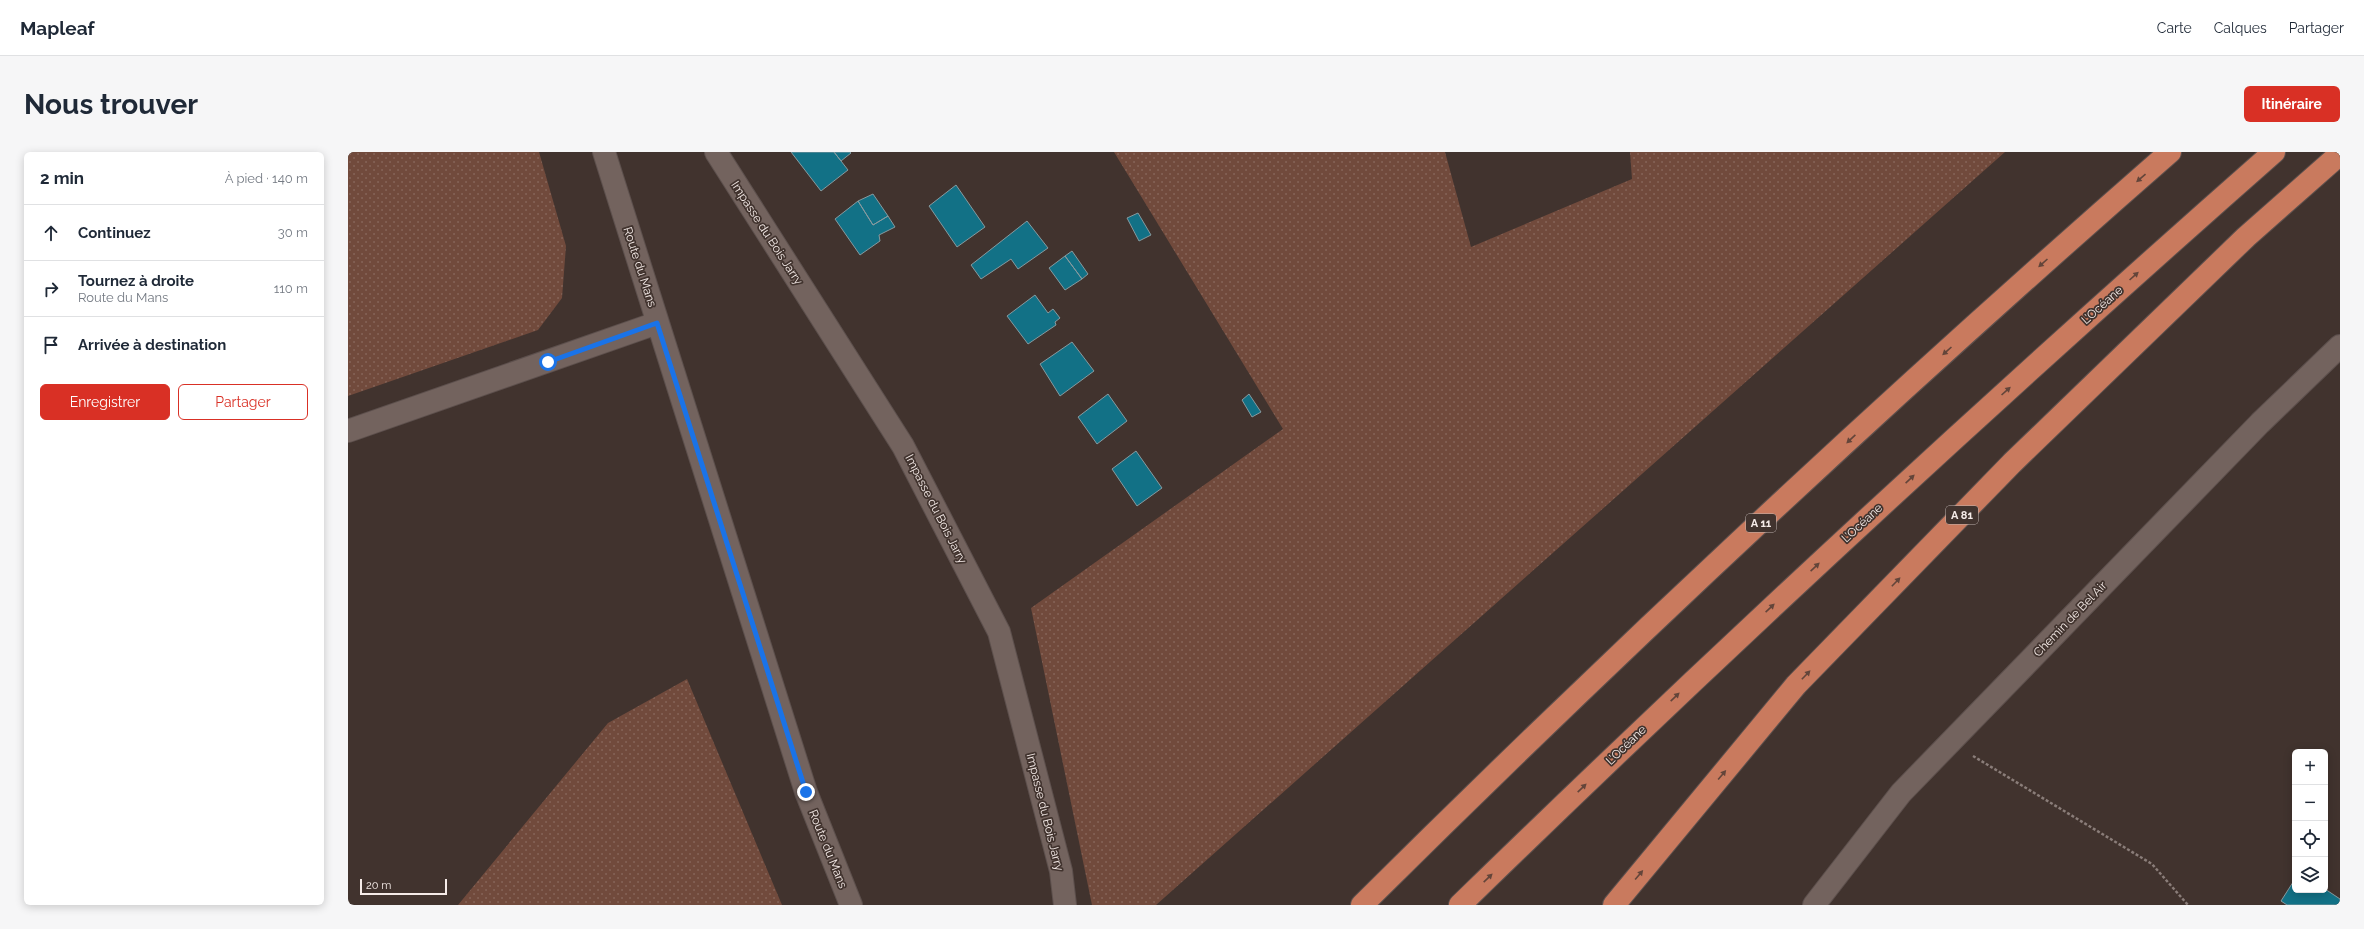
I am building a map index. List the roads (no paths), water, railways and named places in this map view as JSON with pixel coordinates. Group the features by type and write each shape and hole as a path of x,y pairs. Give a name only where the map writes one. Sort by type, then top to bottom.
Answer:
{"highway":[{"name":"A 11","path":"1362,905 1651,625 1933,363 2170,152"},
{"name":"L’Océane","path":"1460,905 1688,685 1955,437 2274,152"},
{"name":"A 81","path":"1614,905 1802,679 2017,457 2246,237 2340,154"}],"street":[{"name":"Route du Mans","path":"604,152 806,792 851,905"},
{"name":"Impasse du Bois Jarry","path":"716,152 903,446 999,632 1061,870 1065,905"},
{"path":"348,431 657,323"},
{"name":"Chemin de Bel Air","path":"1814,905 1900,793 2260,423 2340,346"}]}
